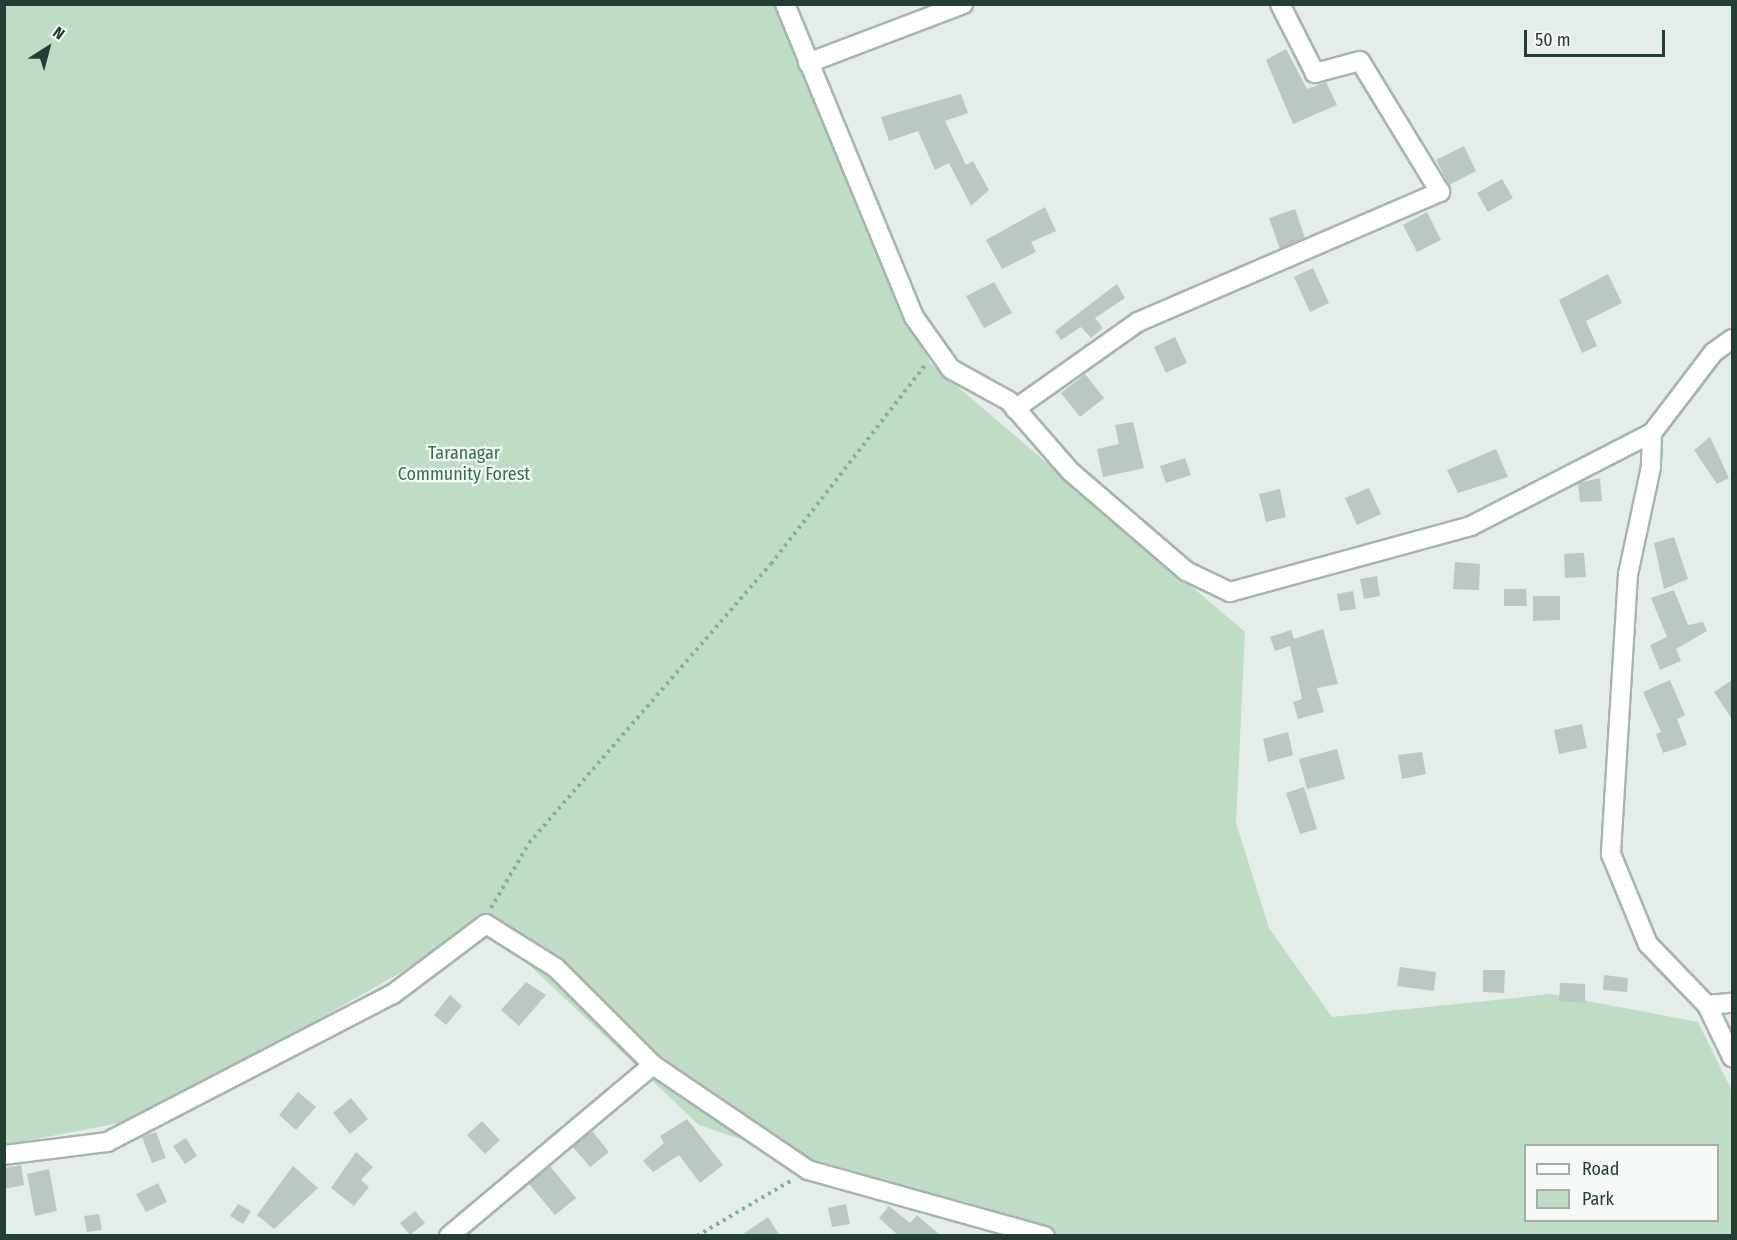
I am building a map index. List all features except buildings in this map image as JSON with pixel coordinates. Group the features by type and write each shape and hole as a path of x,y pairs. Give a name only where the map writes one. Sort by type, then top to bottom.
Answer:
{"street":[{"path":"785,4 914,317 951,369 1015,409 1071,471 1186,571 1230,592 1471,526 1652,433 1713,353 1732,339"},
{"path":"808,63 963,4"},
{"path":"1015,409 1138,322 1440,192 1359,61 1315,73 1280,4"},
{"path":"1652,433 1651,467 1628,574 1611,854 1648,944 1707,1005 1732,1057"},
{"path":"4,1155 107,1142 393,994 486,924 556,968 653,1065 808,1170 1045,1236"},
{"path":"1707,1005 1732,1003"},
{"path":"449,1236 653,1065"}],"path":[{"path":"486,924 492,903 529,843 771,564 937,349"},
{"path":"697,1236 808,1170"}],"green space":[{"name":"Taranagar Community Forest","path":"5,5 779,5 930,363 1245,632 1236,823 1269,928 1332,1017 1551,994 1698,1022 1732,1091 1732,1235 1000,1235 931,1204 699,1125 486,924 145,1118 5,1145"}]}
